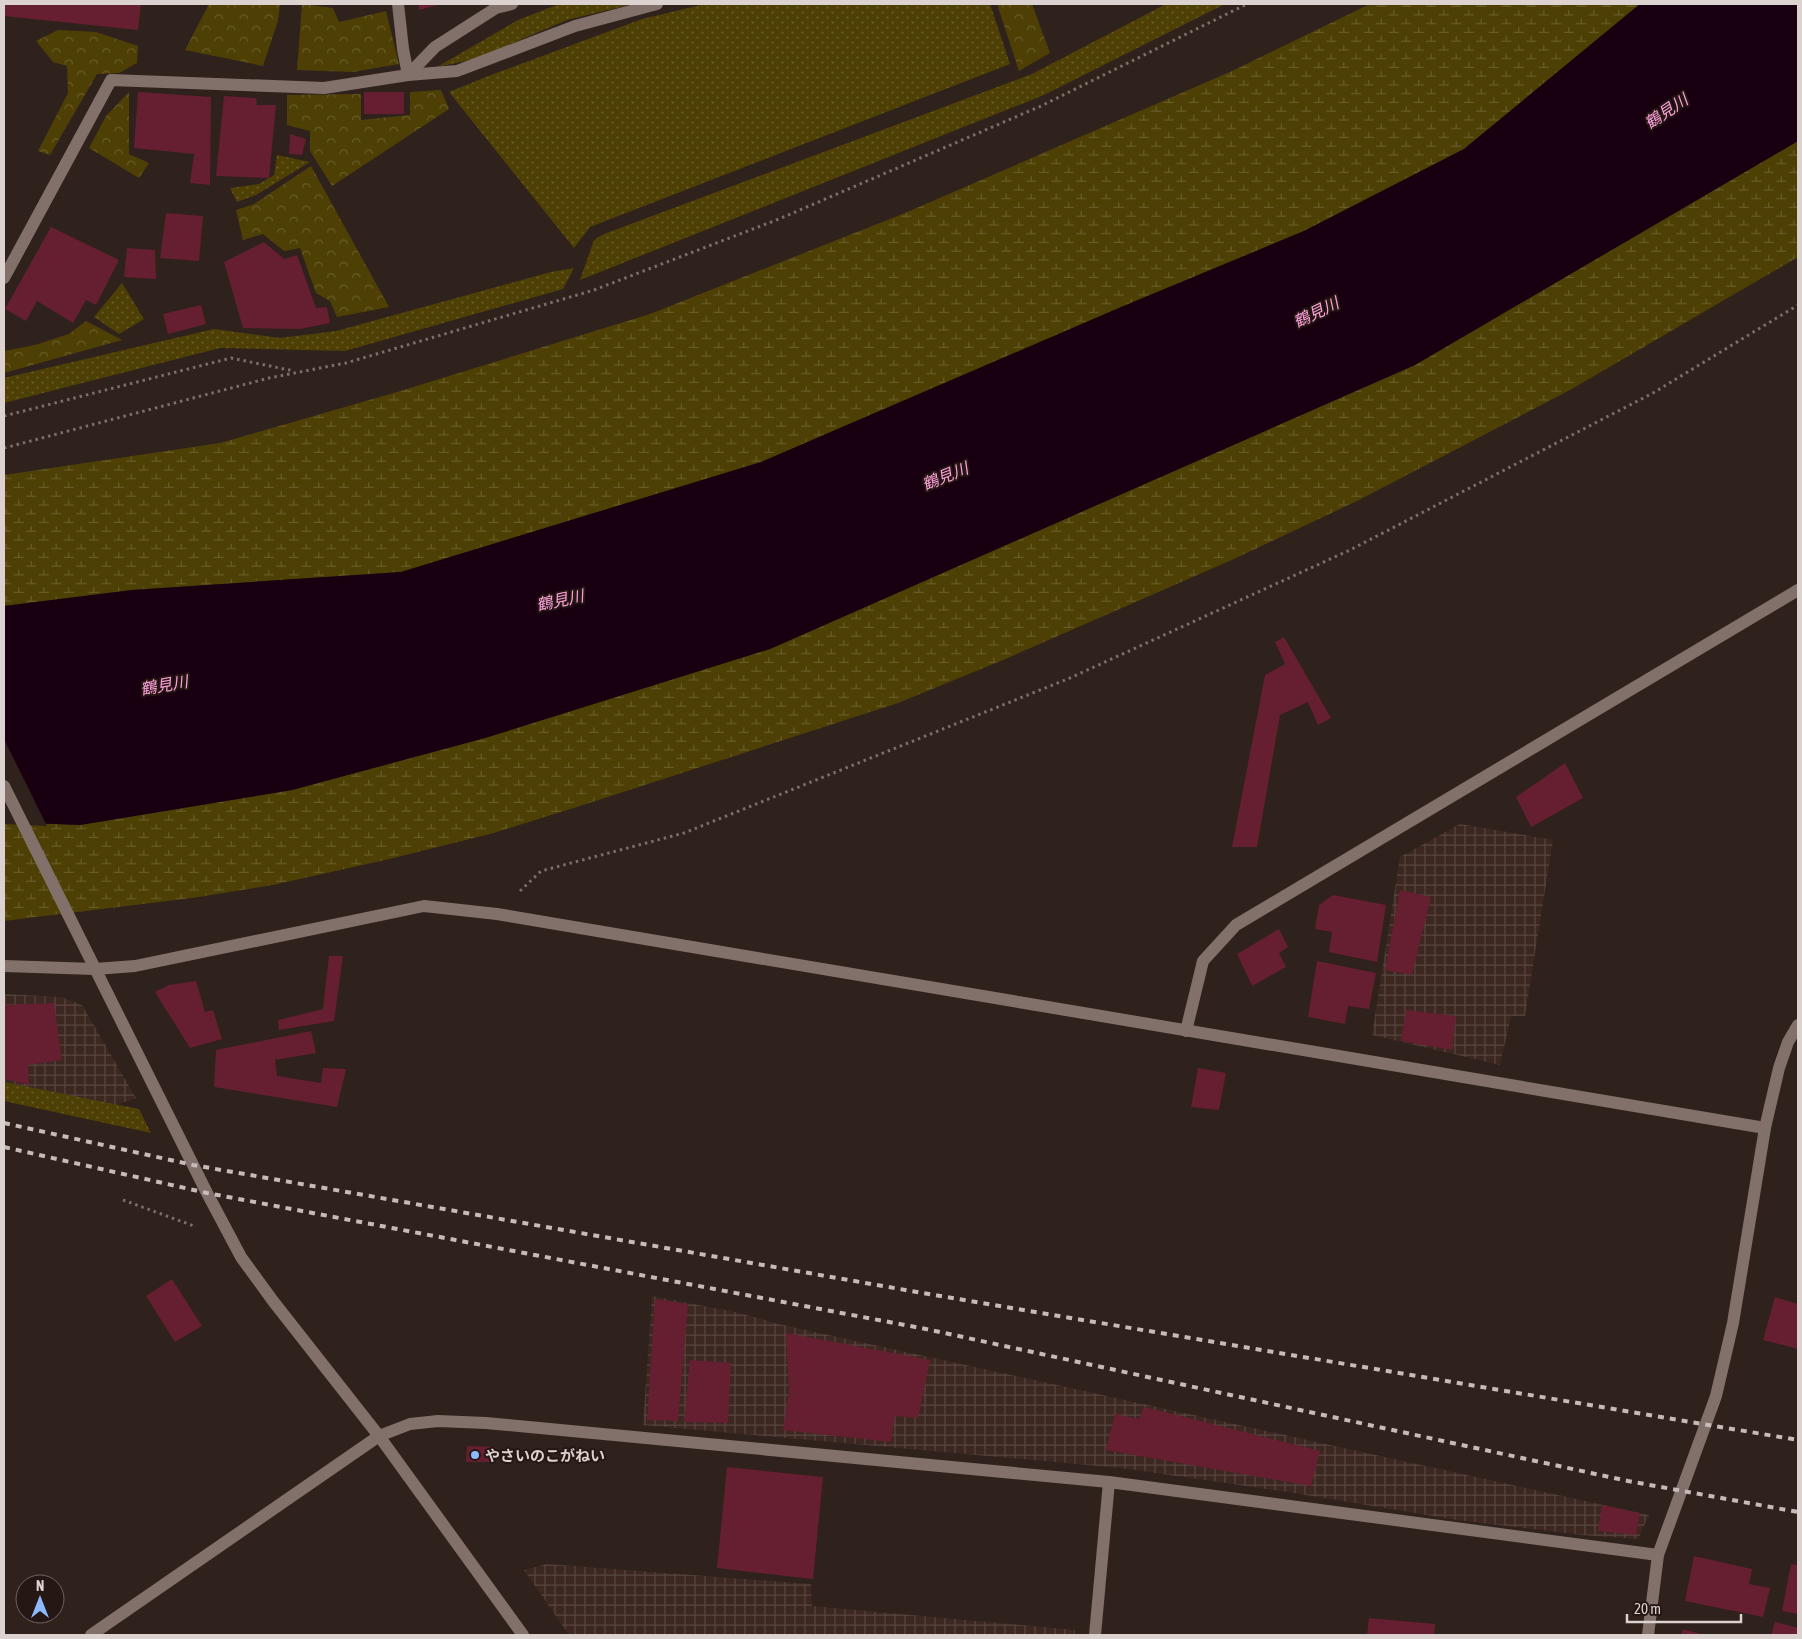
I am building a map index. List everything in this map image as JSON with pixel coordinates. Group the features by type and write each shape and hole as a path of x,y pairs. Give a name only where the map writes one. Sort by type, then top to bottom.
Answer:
{"street":[{"path":"398,4 408,75"},
{"path":"408,75 435,47 496,8 512,4"},
{"path":"4,278 111,80 324,88 408,75 457,71 575,26 657,4"},
{"path":"1186,1031 1203,961 1236,925 1798,590"},
{"path":"4,786 241,1257 273,1301 379,1436 523,1635"},
{"path":"4,966 95,969 135,966 424,906 497,914 1766,1128"},
{"path":"1648,1635 1658,1556 1716,1396 1732,1323 1766,1128 1779,1068 1788,1042 1798,1025"},
{"path":"91,1635 379,1436 410,1424 438,1421 486,1423 1109,1482 1658,1556"},
{"path":"1095,1635 1109,1482"}],"path":[{"path":"4,448 297,372 346,363 594,290 770,223 1041,106 1247,4"},
{"path":"497,914 541,871 684,833 1070,678 1350,550 1653,393 1798,305"},
{"path":"4,416 232,358 297,372"},
{"path":"123,1200 190,1225 205,1228 225,1228"}],"shaded area":[{"path":"1460,824 1553,840 1525,1016 1511,1016 1500,1065 1372,1035 1400,857"},
{"path":"4,994 61,997 82,1005 136,1098 110,1107 4,1085"},
{"path":"652,1296 735,1312 783,1325 1649,1515 1638,1539 1582,1535 1457,1520 1288,1492 1121,1468 643,1425"},
{"path":"547,1564 811,1584 812,1606 1075,1630 1075,1635 569,1635 524,1570"}],"green space":[{"path":"209,4 280,4 278,21 263,66 185,50"},
{"path":"302,4 333,8 339,22 386,11 399,64 353,72 297,70"},
{"path":"559,4 633,4 567,20 475,59 437,67 518,20"},
{"path":"705,4 990,4 1010,64 590,227 574,248 449,92 642,19"},
{"path":"997,4 1032,4 1050,53 1019,71"},
{"path":"1166,4 1225,4 1044,95 580,280 594,240 604,234 1032,74"},
{"path":"1370,4 1640,4 1464,149 1304,231 762,462 401,572 132,590 4,606 4,475 220,443 397,392 650,314 905,213 1232,71"},
{"path":"58,30 96,32 138,46 137,63 119,73 97,74 50,155 38,151 68,93 67,66 53,62 36,41"},
{"path":"441,90 449,109 332,186 310,151 310,131 287,125 287,95 361,94 361,120 410,115 410,92"},
{"path":"129,92 129,154 149,163 139,178 89,148 106,116"},
{"path":"1798,141 1798,257 1570,390 1357,501 1234,559 1003,660 898,703 490,834 273,885 192,898 4,921 4,822 80,825 292,790 485,738 770,649 1415,365"},
{"path":"277,155 310,162 256,195 237,202 230,188 259,184 274,175"},
{"path":"311,166 389,307 337,317 330,301 316,293 300,248 284,251 263,234 243,240 236,210 254,204"},
{"path":"574,268 563,289 345,351 220,348 4,403 4,378 214,329 280,338 336,331 551,272"},
{"path":"122,283 144,319 119,334 94,317"},
{"path":"86,321 122,340 4,373 4,351 35,345 69,334"},
{"path":"4,1082 139,1109 151,1133 4,1101"}],"water":[{"name":"鶴見川","path":"1640,4 1798,4 1798,141 1415,365 770,649 485,738 292,790 80,825 4,822 4,606 132,590 401,572 761,462 1121,307 1304,231 1464,149"}],"pier":[{"path":"4,739 47,826 4,824"}],"building":[{"path":"4,4 141,4 138,30 4,16"},
{"path":"419,4 441,4 419,10"},
{"path":"138,92 211,97 210,185 190,183 194,154 134,148"},
{"path":"364,92 404,92 404,114 364,114"},
{"path":"224,96 256,98 257,105 276,105 269,178 216,176"},
{"path":"290,134 306,139 302,155 289,154"},
{"path":"166,213 203,216 199,261 160,258"},
{"path":"51,227 119,260 96,305 86,300 73,323 37,301 26,321 5,309"},
{"path":"264,242 284,259 297,255 316,308 327,307 330,323 300,329 243,328 224,262"},
{"path":"127,248 155,250 156,279 124,277"},
{"path":"201,305 206,324 168,334 163,314"},
{"path":"1284,637 1331,718 1318,725 1308,702 1280,715 1257,847 1232,847 1265,675 1285,664 1275,642"},
{"path":"1565,763 1583,798 1531,827 1516,797"},
{"path":"1400,890 1431,897 1412,975 1385,970"},
{"path":"1333,895 1386,905 1377,962 1329,952 1332,932 1315,929 1319,905"},
{"path":"1279,929 1288,947 1279,953 1286,967 1252,986 1237,954"},
{"path":"329,956 343,956 334,1021 279,1030 278,1020 323,1009"},
{"path":"1317,961 1376,973 1369,1009 1348,1006 1345,1024 1308,1017"},
{"path":"196,981 205,1012 213,1010 222,1039 190,1048 155,992 169,985"},
{"path":"54,1003 62,1060 28,1065 29,1085 4,1079 4,1005"},
{"path":"1406,1010 1456,1016 1452,1050 1401,1041"},
{"path":"311,1031 316,1053 275,1060 277,1076 321,1083 323,1068 346,1069 337,1107 214,1087 216,1050"},
{"path":"1198,1068 1226,1073 1219,1110 1191,1107"},
{"path":"172,1279 202,1326 175,1342 146,1296"},
{"path":"1775,1297 1798,1304 1798,1349 1763,1340"},
{"path":"655,1299 688,1304 678,1421 647,1420"},
{"path":"786,1333 930,1360 918,1418 895,1416 891,1442 783,1430 789,1392"},
{"path":"690,1360 731,1363 728,1423 684,1422"},
{"path":"1144,1407 1320,1451 1311,1486 1106,1450 1115,1414 1139,1419"},
{"path":"467,1446 495,1447 495,1462 466,1462"},
{"path":"727,1467 823,1477 813,1579 717,1568"},
{"path":"1602,1505 1640,1513 1636,1535 1598,1531"},
{"path":"1694,1556 1752,1569 1749,1584 1770,1588 1763,1617 1685,1601"},
{"path":"1791,1564 1798,1565 1798,1614 1782,1611"},
{"path":"1369,1618 1435,1624 1434,1635 1367,1635"},
{"path":"1775,1622 1798,1628 1798,1635 1771,1635"},
{"path":"1683,1629 1704,1635 1681,1635"}],"railway":[{"path":"4,1123 193,1165 934,1295 1798,1440"},
{"path":"4,1147 207,1193 926,1329 1628,1481 1798,1512"}],"place":[{"name":"やさいのこがねい","path":"475,1455"}]}
